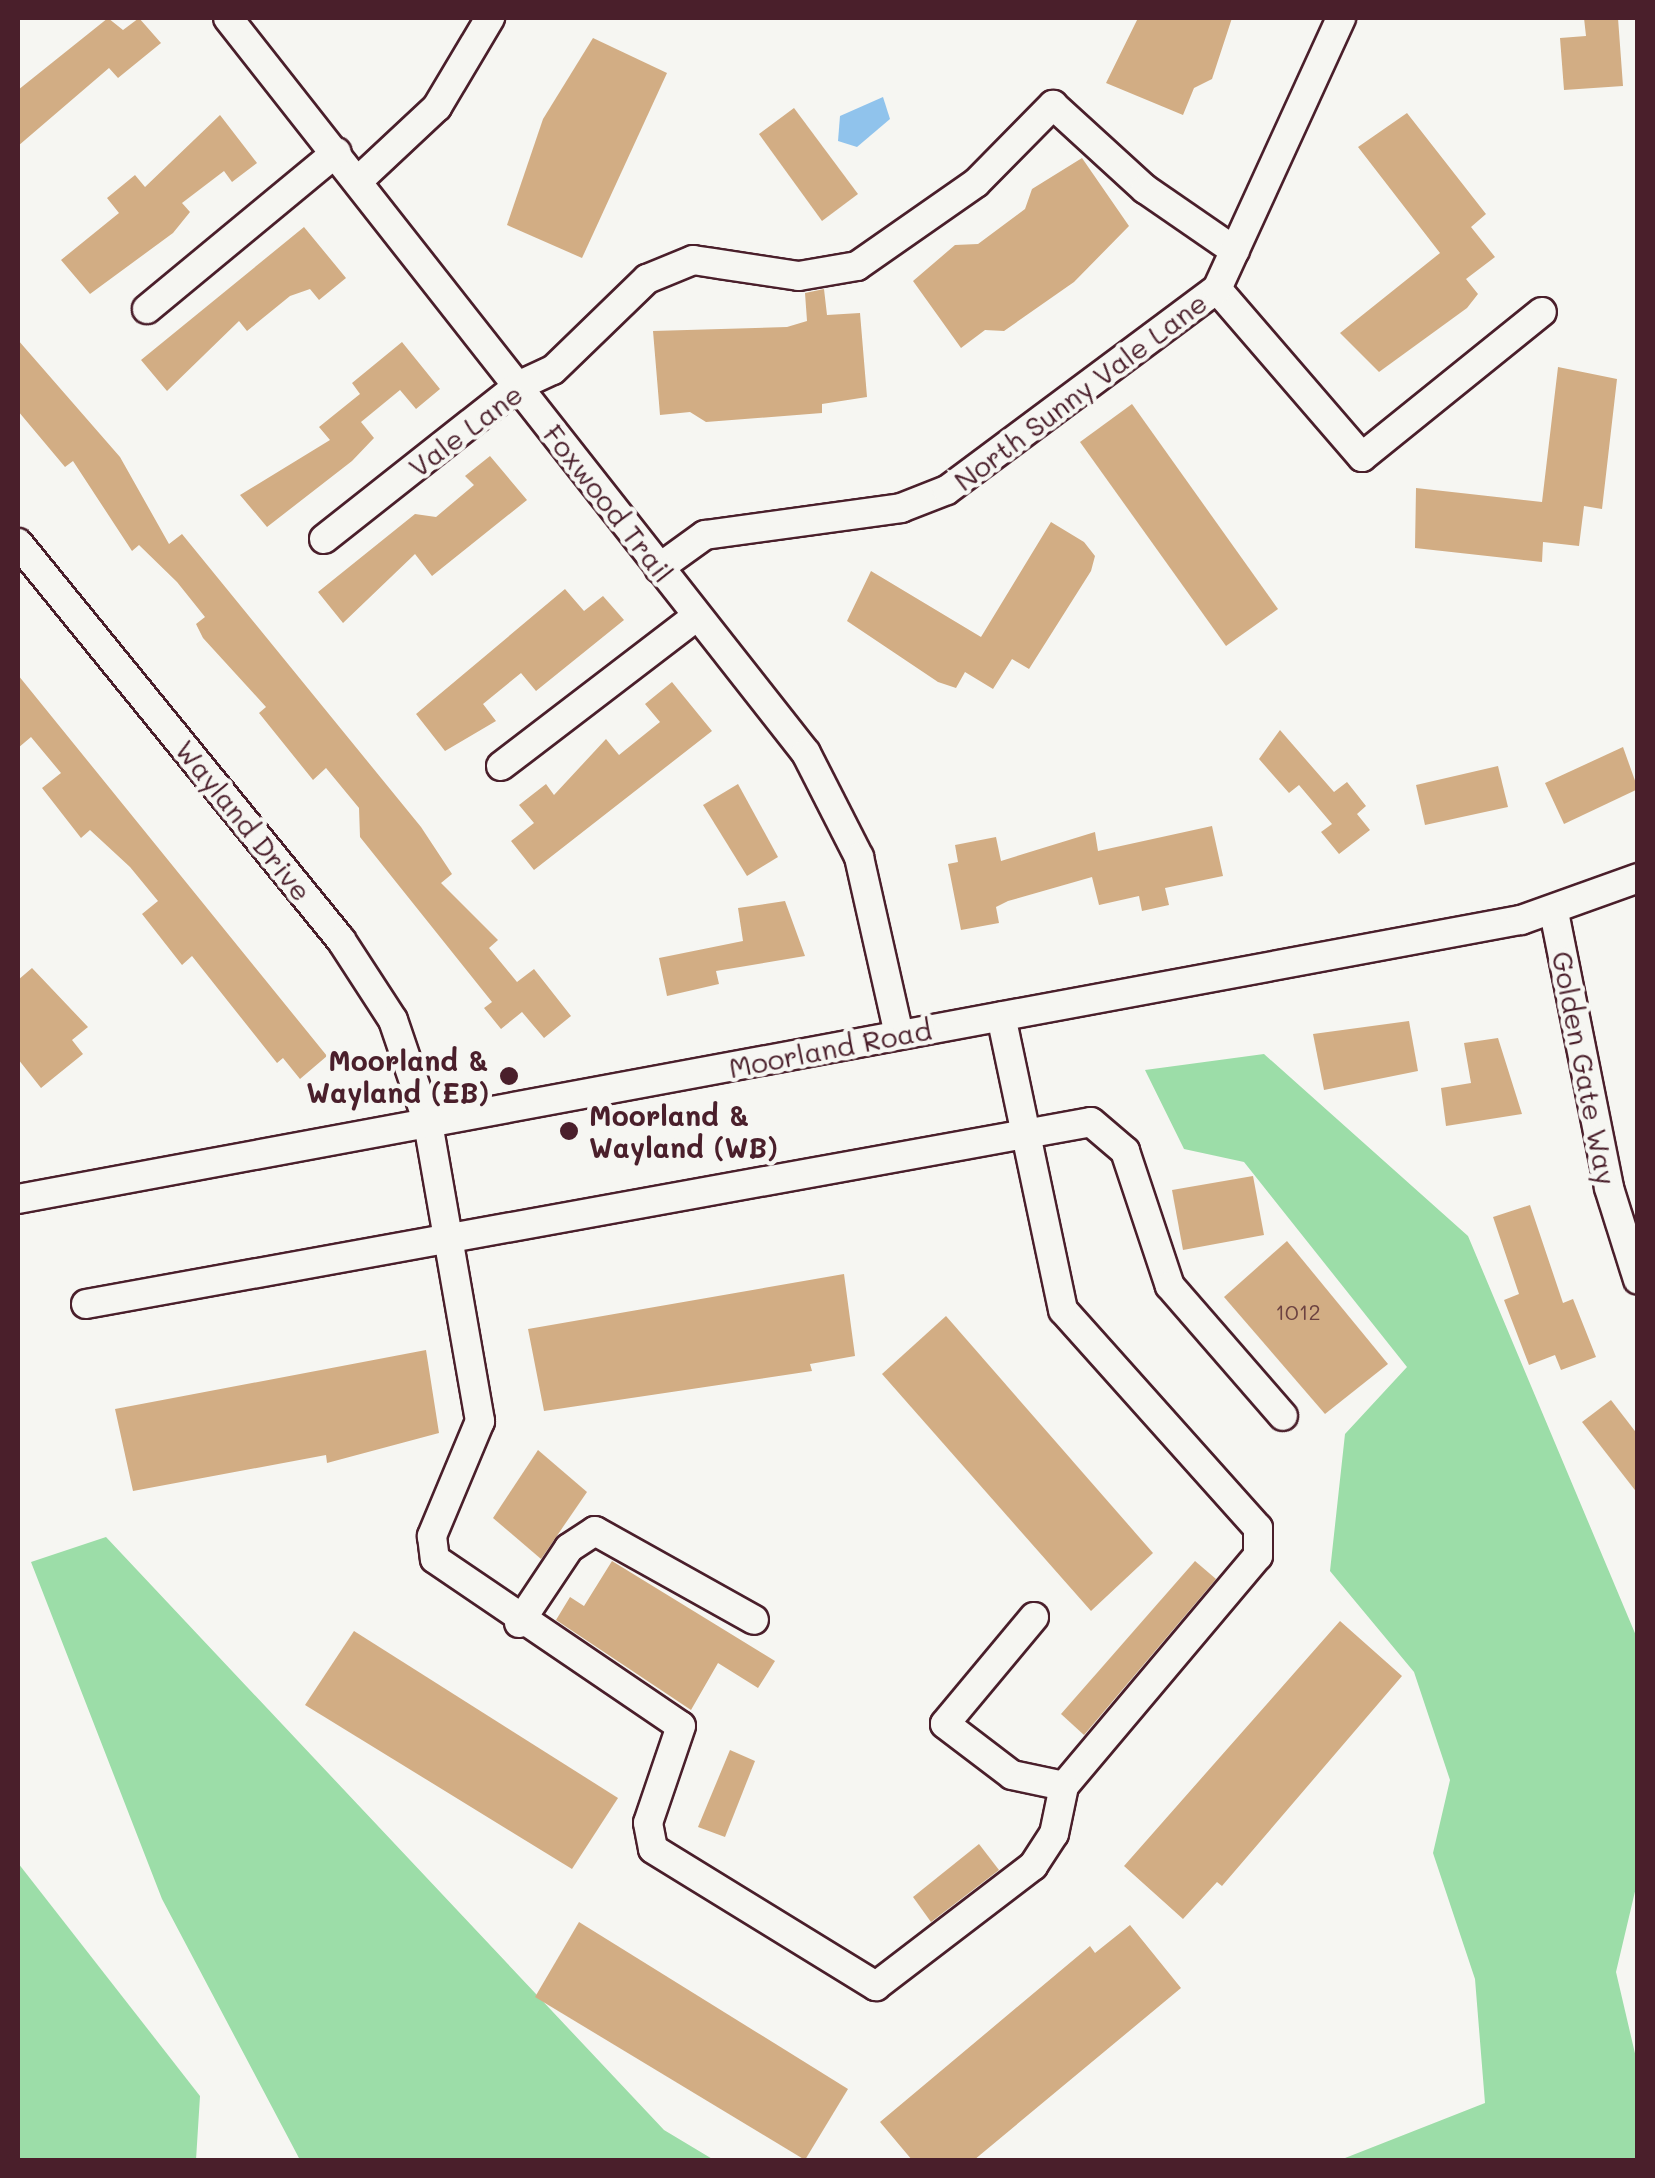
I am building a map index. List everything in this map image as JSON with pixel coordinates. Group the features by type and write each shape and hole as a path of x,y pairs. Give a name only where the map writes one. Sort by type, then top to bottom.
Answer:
{"street":[{"name":"Foxwood Trail","path":"228,18 806,754 848,829 899,1035"},
{"path":"359,180 437,107 490,18"},
{"name":"North Sunny Vale Lane","path":"659,568 706,536 901,508 946,490 1217,289 1342,18"},
{"name":"Vale Lane","path":"324,540 518,386 553,370 647,279 693,260 799,276 857,266 976,182 1053,105 1145,189 1235,251"},
{"path":"148,309 337,152"},
{"path":"1217,289 1362,457 1542,312"},
{"name":"Wayland Drive","path":"18,542 366,974 393,1020 428,1123 452,1236 480,1421 432,1536 435,1559 519,1623 681,1726 648,1824 653,1850 876,1986 1033,1866 1054,1834 1064,1786"},
{"path":"501,766 697,616"},
{"name":"Moorland Road","path":"18,1200 1554,912 1638,878"},
{"name":"Golden Gate Way","path":"1554,912 1609,1188 1638,1280"},
{"path":"1001,1016 1022,1136 1063,1310 1258,1528 1258,1556 1064,1786 1012,1775 944,1724 1034,1617"},
{"path":"86,1304 1022,1136 1072,1122 1108,1128 1125,1151 1170,1286 1284,1416"},
{"path":"519,1623 569,1548 595,1532 754,1620"}],"green space":[{"path":"1264,1054 1468,1236 1637,1638 1637,1883 1616,1972 1637,2062 1637,2160 1340,2160 1485,2103 1475,1979 1433,1853 1450,1780 1414,1672 1330,1571 1345,1434 1407,1367 1244,1162 1184,1149 1145,1070"},
{"path":"106,1537 664,2130 714,2160 300,2160 162,1899 31,1562"},
{"path":"18,1863 200,2096 196,2160 18,2160"}],"water":[{"path":"883,97 890,119 857,147 838,141 840,116"}],"building":[{"path":"108,18 123,30 139,18 161,43 118,78 109,68 18,146 18,90"},
{"path":"1138,18 1232,18 1212,79 1194,88 1183,115 1106,83"},
{"path":"1584,18 1618,18 1623,86 1564,90 1560,38 1586,36"},
{"path":"593,38 667,73 582,258 507,225 543,119"},
{"path":"794,108 858,194 822,221 759,134"},
{"path":"1407,113 1486,214 1471,227 1495,257 1466,279 1478,294 1467,308 1379,372 1340,333 1440,253 1358,147"},
{"path":"220,115 257,163 232,182 224,171 182,203 190,212 173,233 90,294 61,260 119,213 107,198 135,175 145,187"},
{"path":"1082,158 1129,226 1074,282 1004,331 985,330 961,348 913,281 955,245 978,244 1025,209 1032,189"},
{"path":"304,227 346,278 319,300 310,289 290,296 247,331 239,321 167,391 141,360"},
{"path":"824,289 827,315 860,313 867,397 822,404 822,413 706,422 690,412 660,415 653,331 787,327 807,321 805,293"},
{"path":"18,340 120,457 169,544 182,534 421,827 452,874 441,883 498,940 489,948 517,982 534,969 571,1016 544,1038 522,1012 501,1029 484,1008 492,1002 360,837 359,808 326,768 313,780 259,713 266,707 203,638 196,624 205,617 177,582 139,545 132,551 73,461 65,467 18,411"},
{"path":"402,342 440,389 416,409 400,390 361,422 374,438 352,461 267,527 240,495 330,440 319,427 360,394 352,383"},
{"path":"1558,367 1617,379 1602,509 1584,506 1579,546 1543,542 1542,562 1415,548 1416,488 1542,502"},
{"path":"1132,404 1278,609 1226,646 1080,442"},
{"path":"490,456 527,500 432,576 415,554 343,623 318,592 415,514 436,517 474,485 465,476"},
{"path":"1051,522 1084,542 1095,556 1091,571 1029,669 1012,659 993,689 965,672 956,688 938,682 847,621 871,571 981,637"},
{"path":"565,589 584,611 603,596 624,620 536,691 521,673 483,704 496,721 445,751 416,714"},
{"path":"18,675 327,1056 300,1079 283,1058 277,1063 192,956 182,965 142,914 158,901 130,867 90,830 81,838 42,788 61,773 31,737 18,748"},
{"path":"672,682 712,731 534,870 511,841 534,823 519,805 546,784 554,795 606,739 619,755 660,722 645,704"},
{"path":"1280,730 1334,792 1347,782 1366,806 1357,814 1370,830 1339,854 1321,832 1332,824 1299,785 1289,793 1259,759"},
{"path":"1623,747 1638,789 1564,824 1545,783"},
{"path":"1498,766 1508,807 1425,825 1416,785"},
{"path":"738,784 778,857 747,876 703,805"},
{"path":"1212,826 1223,876 1165,888 1169,905 1142,911 1139,896 1099,905 1092,877 1008,901 996,907 999,923 961,930 948,864 958,862 955,845 996,837 1001,861 1095,832 1098,851"},
{"path":"785,901 805,956 716,971 719,984 667,996 659,958 743,941 738,908"},
{"path":"32,968 88,1027 72,1040 83,1054 41,1088 18,1059 18,980"},
{"path":"1409,1021 1418,1071 1324,1090 1313,1034"},
{"path":"1498,1038 1522,1114 1446,1126 1441,1088 1471,1083 1464,1043"},
{"path":"1253,1176 1264,1235 1183,1250 1172,1190"},
{"path":"1530,1205 1563,1303 1573,1299 1596,1357 1561,1370 1555,1355 1529,1365 1504,1300 1519,1294 1493,1217"},
{"path":"1287,1241 1388,1364 1325,1414 1224,1297"},
{"path":"844,1274 855,1356 810,1364 812,1371 544,1411 528,1329"},
{"path":"946,1316 1153,1553 1091,1611 882,1374"},
{"path":"426,1350 439,1433 327,1463 326,1455 133,1491 115,1409"},
{"path":"1611,1400 1638,1435 1638,1494 1582,1422"},
{"path":"538,1450 587,1492 541,1559 493,1518"},
{"path":"612,1561 775,1661 758,1688 718,1663 691,1710 556,1620 570,1597 584,1606"},
{"path":"1195,1561 1216,1579 1084,1735 1061,1714"},
{"path":"1340,1621 1402,1676 1222,1886 1217,1882 1183,1919 1124,1866"},
{"path":"354,1631 618,1798 572,1869 305,1705"},
{"path":"730,1750 755,1761 725,1837 698,1827"},
{"path":"979,1844 999,1870 931,1922 913,1897"},
{"path":"579,1922 848,2089 805,2160 535,1997"},
{"path":"1130,1925 1181,1988 974,2160 912,2160 880,2122 1090,1946 1095,1953"}],"place":[{"name":"Moorland & Wayland (EB)","path":"509,1076"},
{"name":"Moorland & Wayland (WB)","path":"569,1131"}]}
